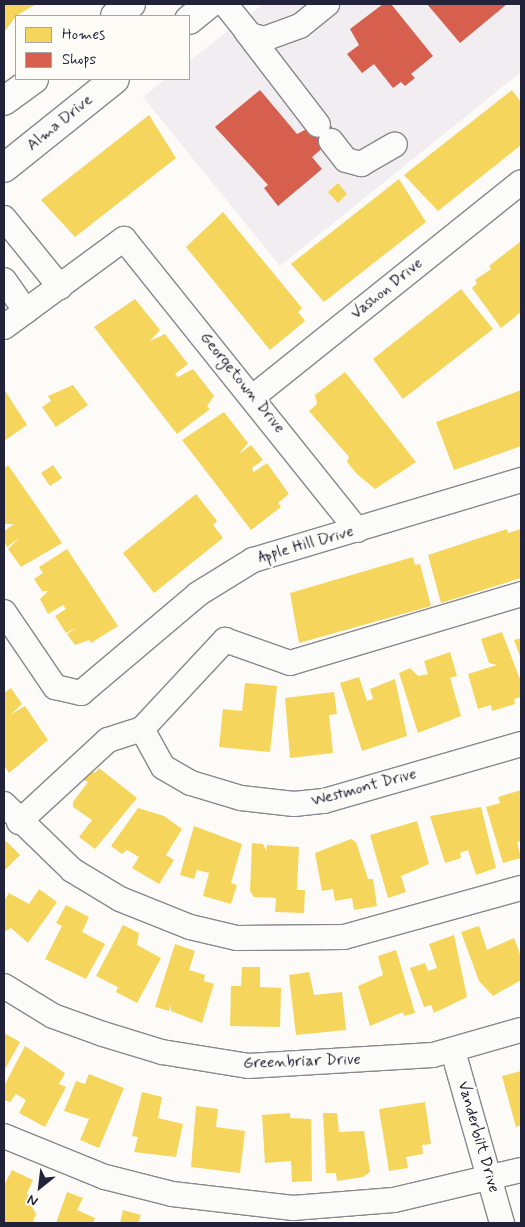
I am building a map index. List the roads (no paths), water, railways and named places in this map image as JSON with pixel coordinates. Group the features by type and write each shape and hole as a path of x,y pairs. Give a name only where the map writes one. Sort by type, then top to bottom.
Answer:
{"main road":[{"path":"116,15 131,4"},
{"path":"190,19 209,4"},
{"path":"4,101 33,80"},
{"name":"Alma Drive","path":"4,168 115,80"}],"street":[{"path":"224,4 346,160 361,164 395,144"},
{"path":"249,35 257,38 272,38 300,26 327,4"},
{"name":"Vashon Drive","path":"254,396 521,182"},
{"path":"4,218 60,287 4,327"},
{"name":"Georgetown Drive","path":"60,287 124,239 254,396 357,530"},
{"path":"4,280 26,311"},
{"name":"Apple Hill Drive","path":"4,612 55,687 69,693 96,685 198,594 253,560 521,480"},
{"path":"19,822 108,740 142,729 225,640 290,663 521,594"},
{"name":"Westmont Drive","path":"142,729 163,767 191,783 241,798 294,804 324,801 521,744"},
{"path":"4,804 19,822 72,870 120,899 190,927 237,938 344,937 521,888"},
{"name":"Greenbriar Drive","path":"4,986 53,1016 103,1034 162,1052 248,1066 453,1051 521,1030"},
{"name":"Vanderbilt Drive","path":"453,1051 502,1223"},
{"path":"4,1136 115,1180 172,1194 293,1208 394,1200 490,1179 521,1170"}]}
